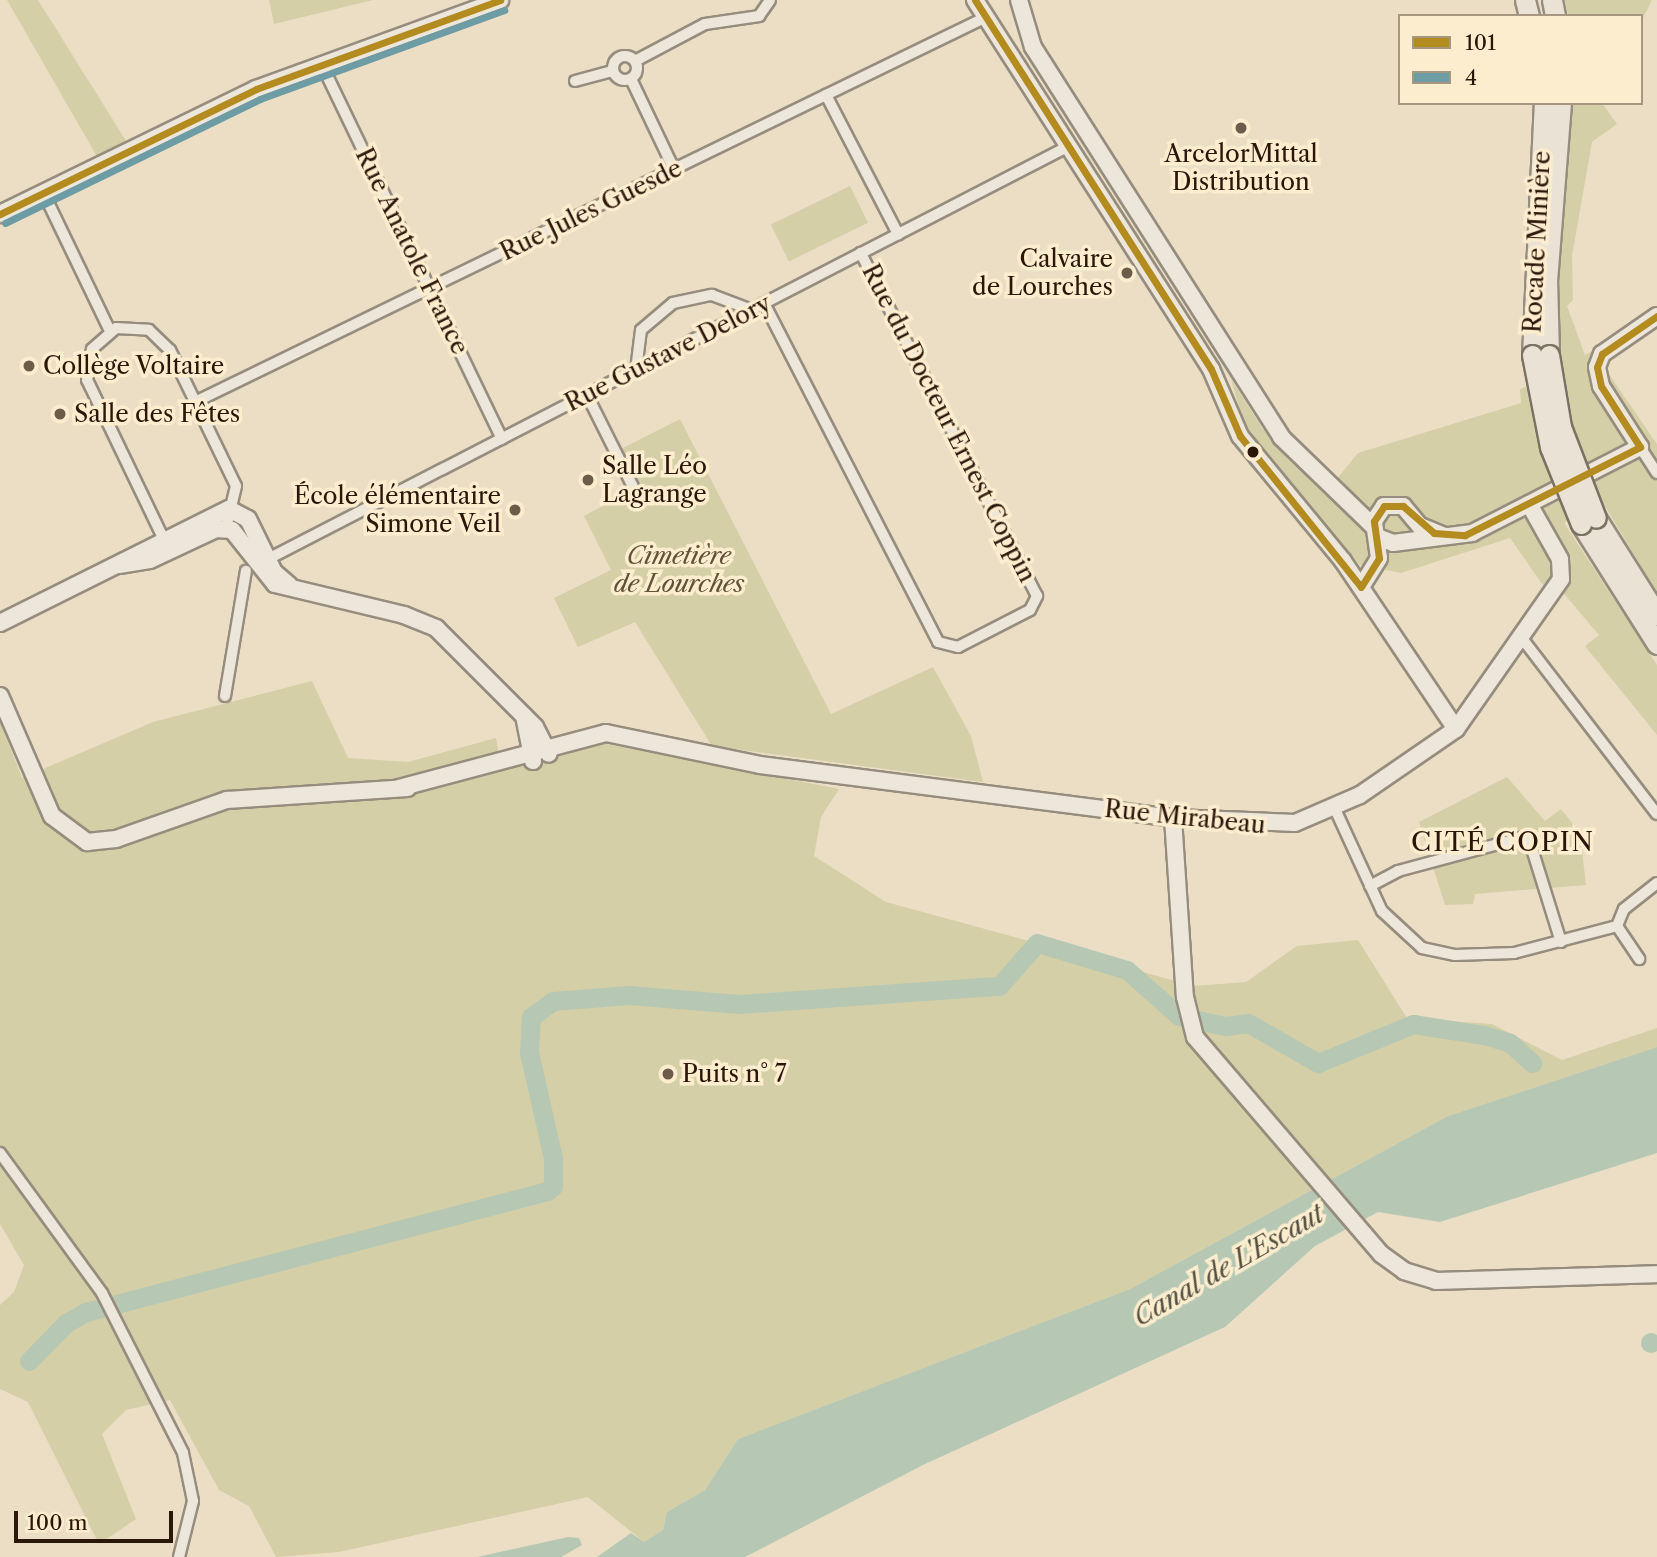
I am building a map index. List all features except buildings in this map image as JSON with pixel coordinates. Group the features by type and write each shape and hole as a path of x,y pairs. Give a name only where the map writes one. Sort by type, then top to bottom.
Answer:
{"highway":[{"name":"Rocade Minière","path":"1540,355 1561,105"},
{"name":"Rocade Minière","path":"1543,110 1540,355 1547,437 1588,521 1657,644"},
{"name":"Rocade Minière","path":"1588,521 1657,615"}],"street":[{"path":"0,214 44,196 227,102 321,63 499,0"},
{"path":"613,71 618,58 635,61 705,24 760,16 770,0"},
{"path":"975,0 1211,369 1233,424 1269,479 1361,587 1456,729"},
{"path":"1019,0 1033,47 1281,438 1377,532 1402,540 1458,537 1640,447"},
{"name":"Rue Jules Guesde","path":"195,402 986,17"},
{"path":"635,61 631,79 674,169"},
{"name":"Rue Anatole France","path":"321,63 502,439"},
{"path":"575,80 613,71 631,79"},
{"path":"827,95 898,234"},
{"name":"Rue Gustave Delory","path":"257,566 1067,147"},
{"path":"44,196 110,331"},
{"name":"Rue du Docteur Ernest Coppin","path":"764,303 938,642 951,649 970,641 1030,610 1035,592 861,253"},
{"path":"636,370 641,330 673,303 712,295 751,310"},
{"path":"1657,316 1602,354 1597,367 1601,386 1657,473"},
{"path":"166,545 87,380 89,355 110,331 137,327 159,337 195,402 236,486 234,510 226,528"},
{"path":"587,395 633,487"},
{"path":"1333,491 1384,506 1403,506 1412,520 1458,537"},
{"name":"Rue Mirabeau","path":"0,696 52,816 87,842 116,839 227,800 399,788 548,752 624,737 761,765 1173,818 1279,826 1335,809 1456,729 1521,637 1563,569 1529,504"},
{"path":"1361,587 1378,562 1377,532 1384,506"},
{"path":"0,623 234,510"},
{"path":"225,696 257,566 248,519 234,510"},
{"path":"1361,587 1385,568 1412,520"},
{"path":"166,545 226,528 240,534 269,582 430,625 524,716 548,752"},
{"path":"1521,637 1657,814"},
{"path":"524,716 531,757"},
{"path":"1335,809 1370,886 1390,922 1429,950 1496,955 1561,942 1617,926"},
{"path":"1173,818 1186,1006 1192,1030 1210,1061 1369,1241 1398,1268 1436,1281 1657,1274"},
{"path":"1370,886 1398,872 1528,836 1561,942"},
{"path":"1617,926 1624,909 1657,883"},
{"path":"1617,926 1639,959"},
{"path":"0,1153 102,1293 191,1478 191,1520 179,1557"}],"green space":[{"path":"7,0 38,0 128,144 99,160"},
{"path":"269,0 373,0 274,24"},
{"path":"1565,0 1652,0 1643,18 1643,14 1568,14"},
{"path":"1573,105 1603,105 1617,124 1592,142 1572,256 1573,300 1567,306 1585,355 1593,351 1657,444 1657,593 1602,501 1564,523 1657,665 1657,735 1585,646 1599,635 1554,582 1547,591 1510,538 1401,573 1360,565 1244,425 1231,379 1262,428 1325,493 1358,453 1521,403 1520,389 1563,374 1556,291"},
{"path":"850,186 868,223 789,261 771,225"},
{"name":"Cimetière de Lourches","path":"680,419 831,714 933,667 971,736 983,782 712,746 635,622 578,647 554,598 611,570 584,516 639,487 621,449"},
{"path":"312,681 348,758 408,762 496,738 499,754 570,737 839,789 821,817 814,856 886,902 1194,986 1246,982 1297,946 1358,940 1407,1018 1492,1024 1562,1060 1657,1028 1657,1047 1448,1116 1130,1289 738,1439 705,1490 667,1512 663,1530 644,1542 588,1497 339,1552 276,1557 249,1506 219,1490 170,1400 126,1410 102,1434 136,1519 99,1544 28,1402 0,1389 0,1305 14,1292 24,1265 0,1224 0,722 22,778 153,722"},
{"path":"1507,777 1545,821 1561,809 1580,833 1586,885 1475,894 1473,904 1445,905 1419,822"}],"water":[{"name":"Canal de L'Escaut","path":"1657,1047 1657,1153 1440,1222 1378,1212 1315,1246 1225,1327 923,1465 745,1557 597,1557 631,1533 644,1542 663,1530 667,1512 705,1490 738,1439 1130,1289 1448,1116"},
{"path":"1647,1334 1658,1336 1658,1350 1647,1352 1642,1347 1642,1339"},
{"path":"568,1537 579,1538 582,1545 561,1557 477,1557"}],"waterway":[{"path":"29,1361 66,1323 86,1312 547,1191 553,1186 553,1158 529,1052 531,1017 553,1001 629,995 739,1004 999,986 1037,943 1127,970 1179,1016 1225,1026 1248,1023 1318,1063 1413,1024 1484,1035 1510,1043 1532,1063"}],"transit line":[{"name":"101","path":"0,214 256,89 500,0"},
{"name":"101","path":"975,0 1211,369 1240,436 1361,587"},
{"name":"4","path":"5,223 260,99 504,10"},
{"name":"101","path":"1640,447 1601,386 1597,367 1602,354 1657,316"},
{"name":"101","path":"1361,587 1379,558 1374,521 1384,506 1403,506 1434,533 1465,535 1640,447"}],"place":[{"name":"ArcelorMittal Distribution","path":"1241,128"},
{"name":"Calvaire de Lourches","path":"1127,273"},
{"name":"Collège Voltaire","path":"29,366"},
{"name":"Salle des Fêtes","path":"60,414"},
{"name":"Salle Léo Lagrange","path":"588,480"},
{"name":"École élémentaire Simone Veil","path":"515,510"},
{"name":"Puits n° 7","path":"668,1074"}],"district":[{"name":"CITÉ COPIN","path":"1503,843"}]}
